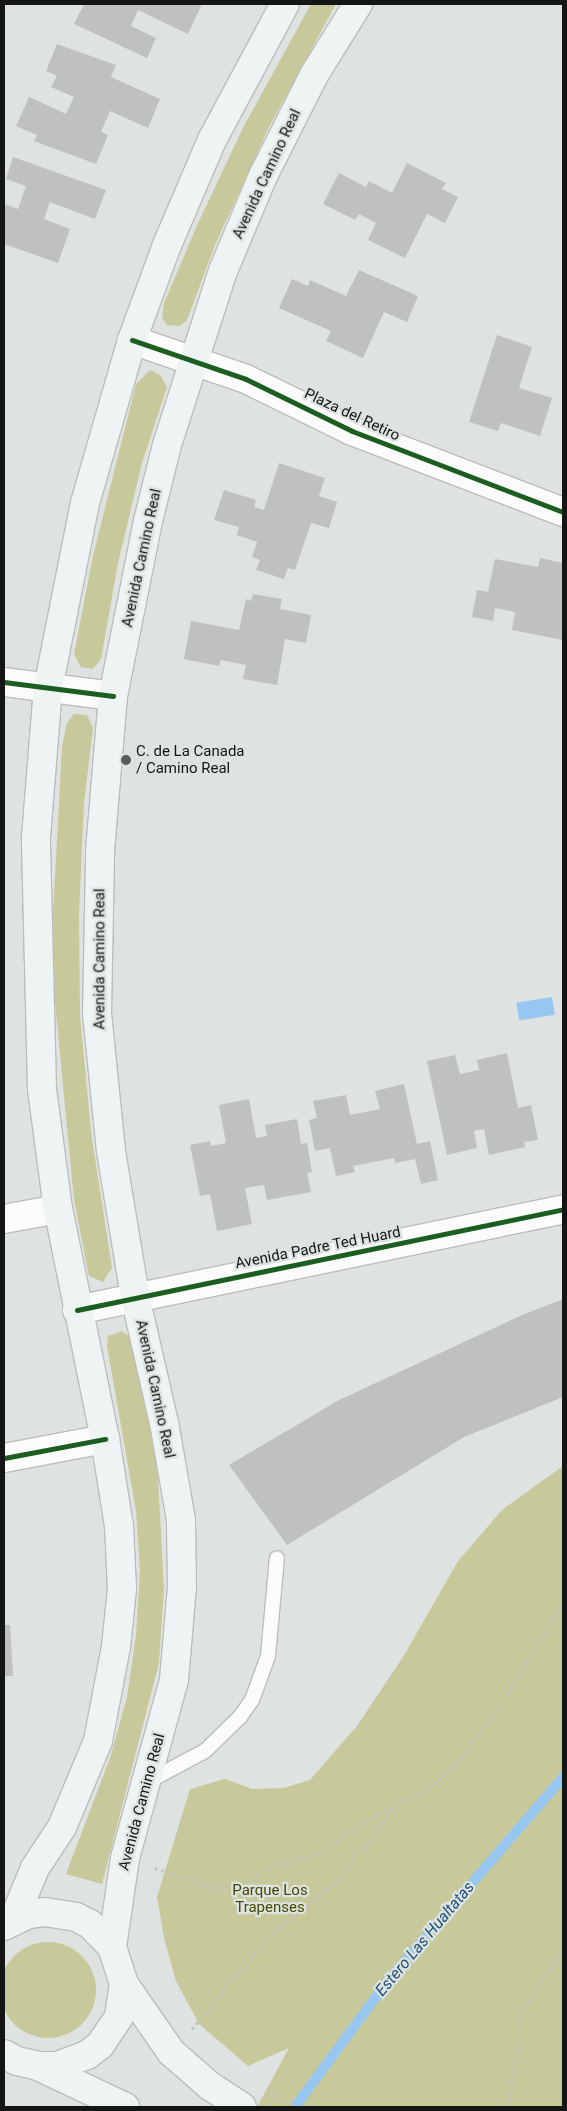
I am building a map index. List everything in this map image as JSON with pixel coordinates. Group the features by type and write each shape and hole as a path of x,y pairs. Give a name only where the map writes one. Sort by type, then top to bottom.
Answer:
{"main road":[{"path":"9,1923 35,1868 62,1827 84,1780 98,1741 107,1697 122,1588 119,1526 106,1439 58,1209 42,1089 37,984 36,837 48,688 85,503 132,340 167,246 212,140 285,4"},
{"name":"Avenida Camino Real","path":"112,1947 125,1858 145,1783 163,1726 178,1648 181,1520 164,1423 135,1296 111,1151 97,1014 100,851 113,696 148,521 193,359 223,271 263,176 314,75 358,4"},
{"path":"9,1923 29,1914 60,1913 90,1924 112,1947 124,1984 160,2039 210,2086 242,2107"},
{"path":"16,2060 72,2063 100,2045 119,2017 124,1984"},
{"path":"16,2060 125,2107"}],"street":[{"name":"Plaza del Retiro","path":"132,340 193,359 246,379 361,435 563,512"},
{"path":"4,682 113,696"},
{"path":"4,1219 58,1209"},
{"name":"Avenida Padre Ted Huard","path":"78,1310 135,1296 338,1258 563,1209"},
{"path":"4,1458 106,1439"}],"lane":[{"path":"145,1783 205,1751 240,1717 252,1700 268,1656 277,1558"}],"path":[{"path":"154,1868 213,1888 238,1886 271,1867 320,1852 396,1805 429,1788 457,1764 507,1696 563,1601"},
{"path":"192,2030 271,1934 336,1882 396,1805"},
{"path":"508,2107 523,2008 563,1951"}],"green space":[{"path":"311,4 336,4 269,127 215,245 187,320 180,326 167,325 162,318 164,303 199,221 244,126"},
{"path":"150,370 160,375 167,387 142,463 118,563 101,659 93,669 81,667 74,654 93,556 136,384"},
{"path":"74,714 87,715 93,728 84,803 79,913 80,1015 91,1132 112,1268 103,1282 89,1276 74,1200 55,1002 53,914 62,747 67,723"},
{"path":"122,1331 131,1338 157,1460 164,1589 159,1663 102,1884 66,1874 110,1758 127,1697 136,1635 140,1571 136,1511 107,1346 108,1336"},
{"name":"Parque Los Trapenses","path":"563,1466 563,2107 257,2107 289,2048 248,2066 199,2024 176,1981 164,1938 157,1897 190,1789 225,1779 252,1789 284,1788 310,1780 357,1726 403,1657 458,1561 503,1509"},
{"path":"48,1942 66,1946 82,1956 92,1972 96,1990 92,2008 82,2024 66,2034 48,2038 30,2034 14,2024 4,2008 0,1990 4,1972 14,1956 30,1946"}],"water":[{"path":"552,997 555,1015 519,1020 516,1003"}],"building":[{"path":"84,4 202,4 188,34 138,10 131,26 156,38 147,58 74,24"},
{"path":"57,44 116,65 111,77 160,99 148,128 110,111 101,132 108,135 96,164 34,141 37,135 16,126 29,97 66,114 74,97 51,87 57,76 46,71"},
{"path":"13,157 106,190 95,219 50,202 44,219 70,229 58,263 4,244 4,204 18,209 26,186 6,179"},
{"path":"407,163 446,183 442,189 458,197 445,223 427,214 405,258 368,240 376,223 359,214 355,220 323,204 339,173 366,187 369,181 392,193"},
{"path":"359,270 418,296 407,322 384,312 363,358 326,341 331,331 279,308 292,279 308,286 310,280 346,296"},
{"path":"497,335 532,347 519,388 552,398 540,436 501,423 498,431 469,422"},
{"path":"279,463 325,478 319,496 337,502 329,528 311,523 295,570 288,568 284,579 256,570 260,560 252,557 257,542 237,535 239,527 214,520 224,490 256,500 254,507 264,510"},
{"path":"540,558 563,563 563,640 512,630 515,612 495,608 493,621 472,617 477,590 488,592 495,559 538,567"},
{"path":"253,594 282,599 280,609 311,615 306,643 285,639 277,685 243,679 246,665 221,660 219,666 184,659 191,621 239,630 246,599 251,601"},
{"path":"507,1053 518,1108 531,1105 538,1140 524,1142 525,1147 489,1155 484,1129 474,1131 477,1148 447,1155 427,1061 455,1055 460,1074 479,1070 477,1060"},
{"path":"404,1084 417,1144 430,1141 438,1180 421,1184 415,1159 395,1163 394,1158 353,1166 355,1172 336,1176 330,1148 315,1151 309,1120 317,1118 313,1101 346,1095 350,1115 380,1109 375,1091"},
{"path":"249,1099 256,1138 267,1136 265,1125 297,1119 301,1144 307,1143 312,1172 307,1173 311,1192 267,1200 264,1185 245,1188 252,1224 217,1231 210,1194 200,1196 190,1145 210,1141 211,1146 226,1143 219,1105"},
{"path":"563,1299 563,1397 464,1437 287,1545 229,1465 339,1400 520,1316"},
{"path":"4,1625 10,1625 13,1676 4,1676"}],"waterway":[{"name":"Estero Las Hualtatas","path":"295,2107 386,1983 563,1777"}],"cycle path":[{"path":"132,340 246,379 352,431 563,512"},
{"path":"4,682 113,696"},
{"path":"77,1310 563,1209"},
{"path":"4,1458 105,1439"}],"place":[{"name":"C. de La Canada / Camino Real","path":"126,760"}]}
